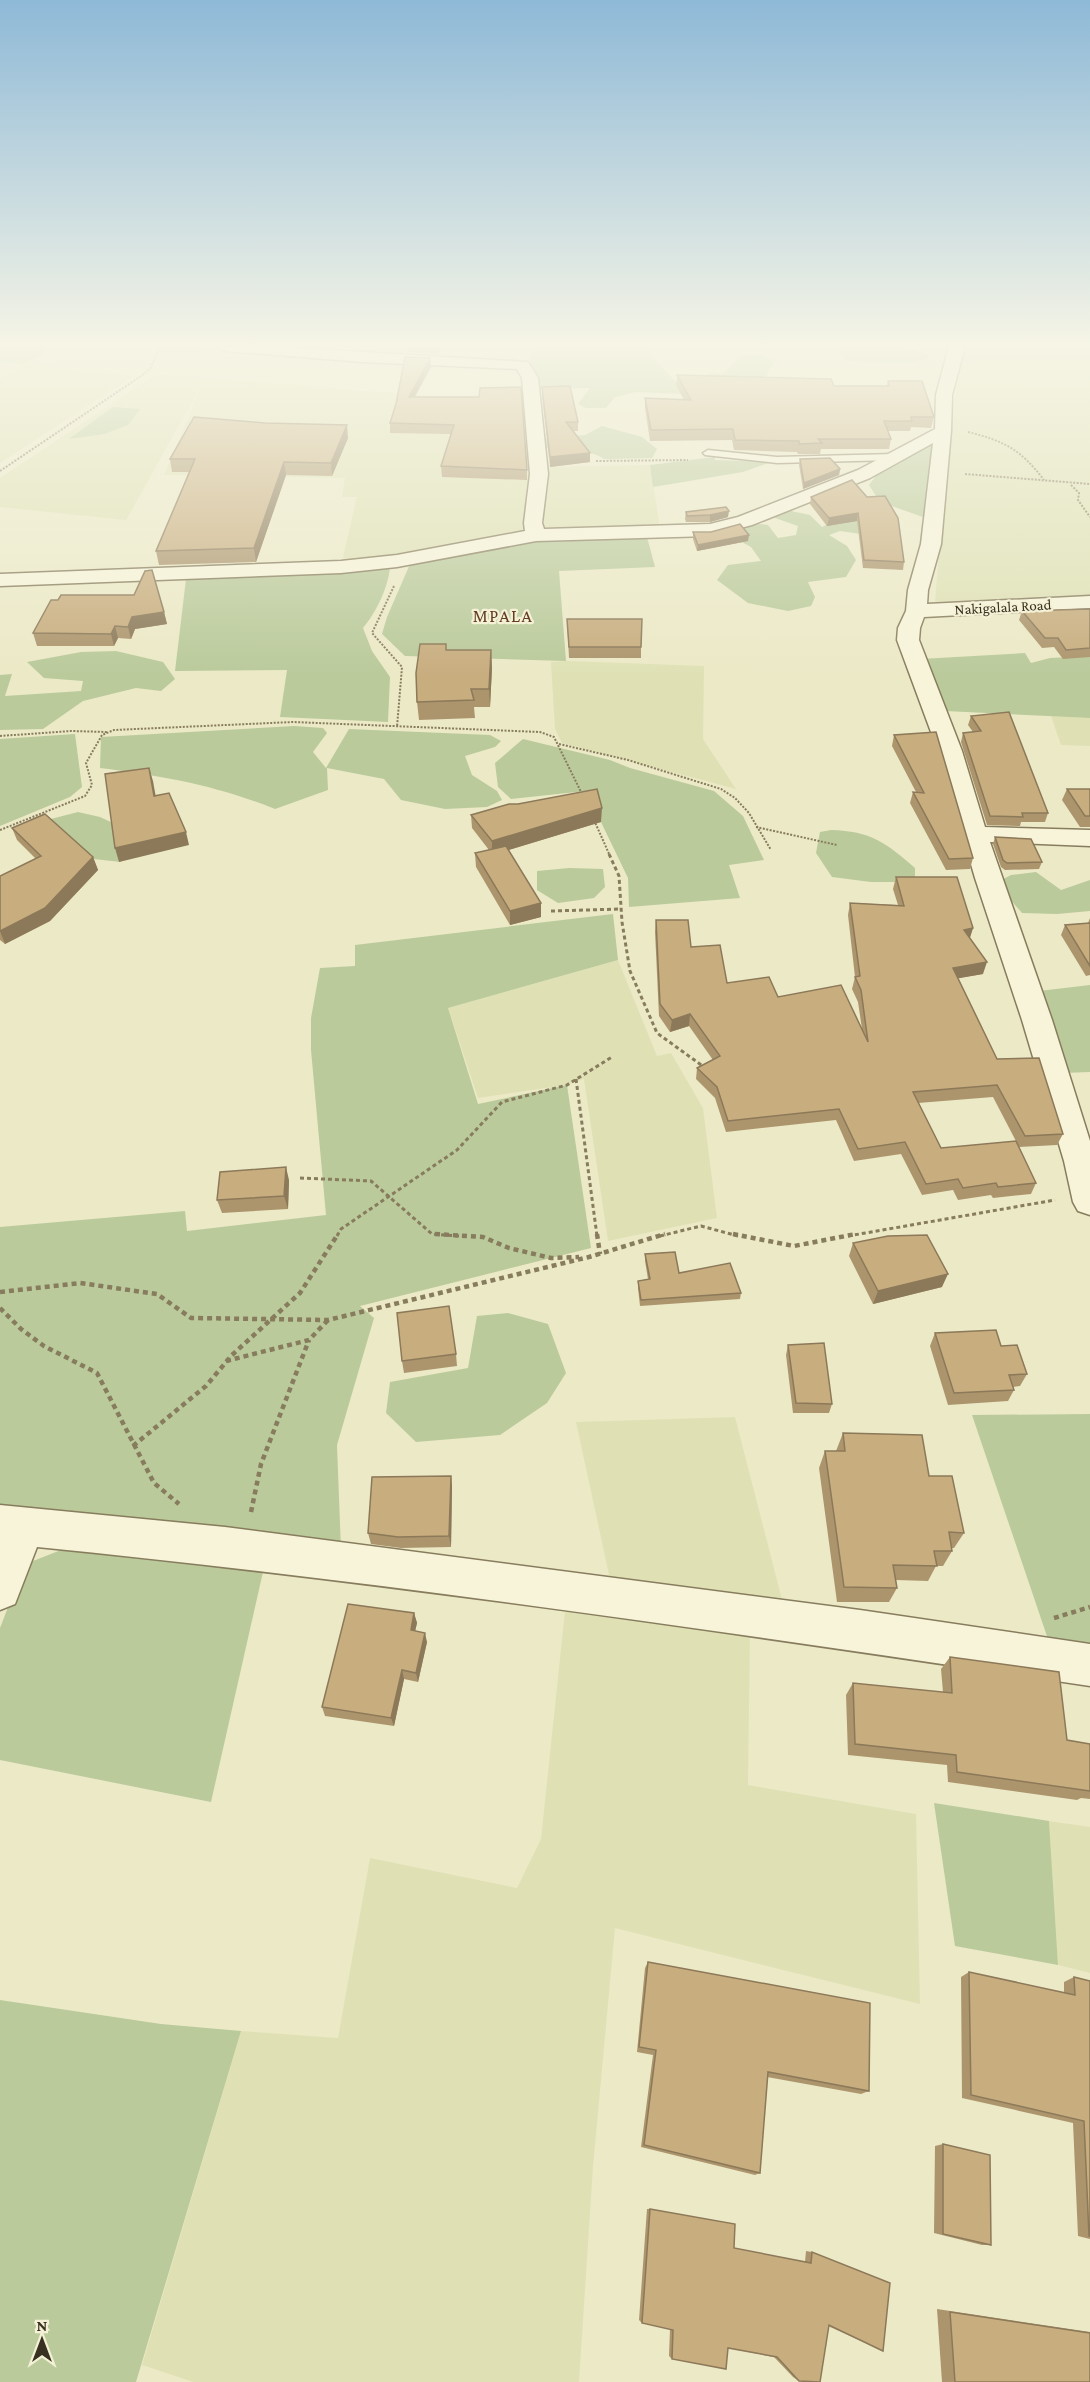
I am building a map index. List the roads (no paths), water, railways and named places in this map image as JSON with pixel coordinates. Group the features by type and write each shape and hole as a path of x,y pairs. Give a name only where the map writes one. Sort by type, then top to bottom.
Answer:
{"street":[{"path":"536,535 533,523 539,474 537,454"},
{"path":"0,580 341,567 397,561 536,535 710,530 745,521 864,474 901,454"},
{"path":"940,454 931,543 918,590 916,611 909,628 909,640 950,751 974,834 1085,1161 1089,1198"},
{"name":"Nakigalala Road","path":"916,611 1090,602"},
{"path":"974,834 1090,838"},
{"path":"0,1590 12,1525 260,1551 860,1631 1090,1665"}],"lane":[{"path":"713,454 802,460 894,458"}],"district":[{"name":"MPALA","path":"503,616"}]}
